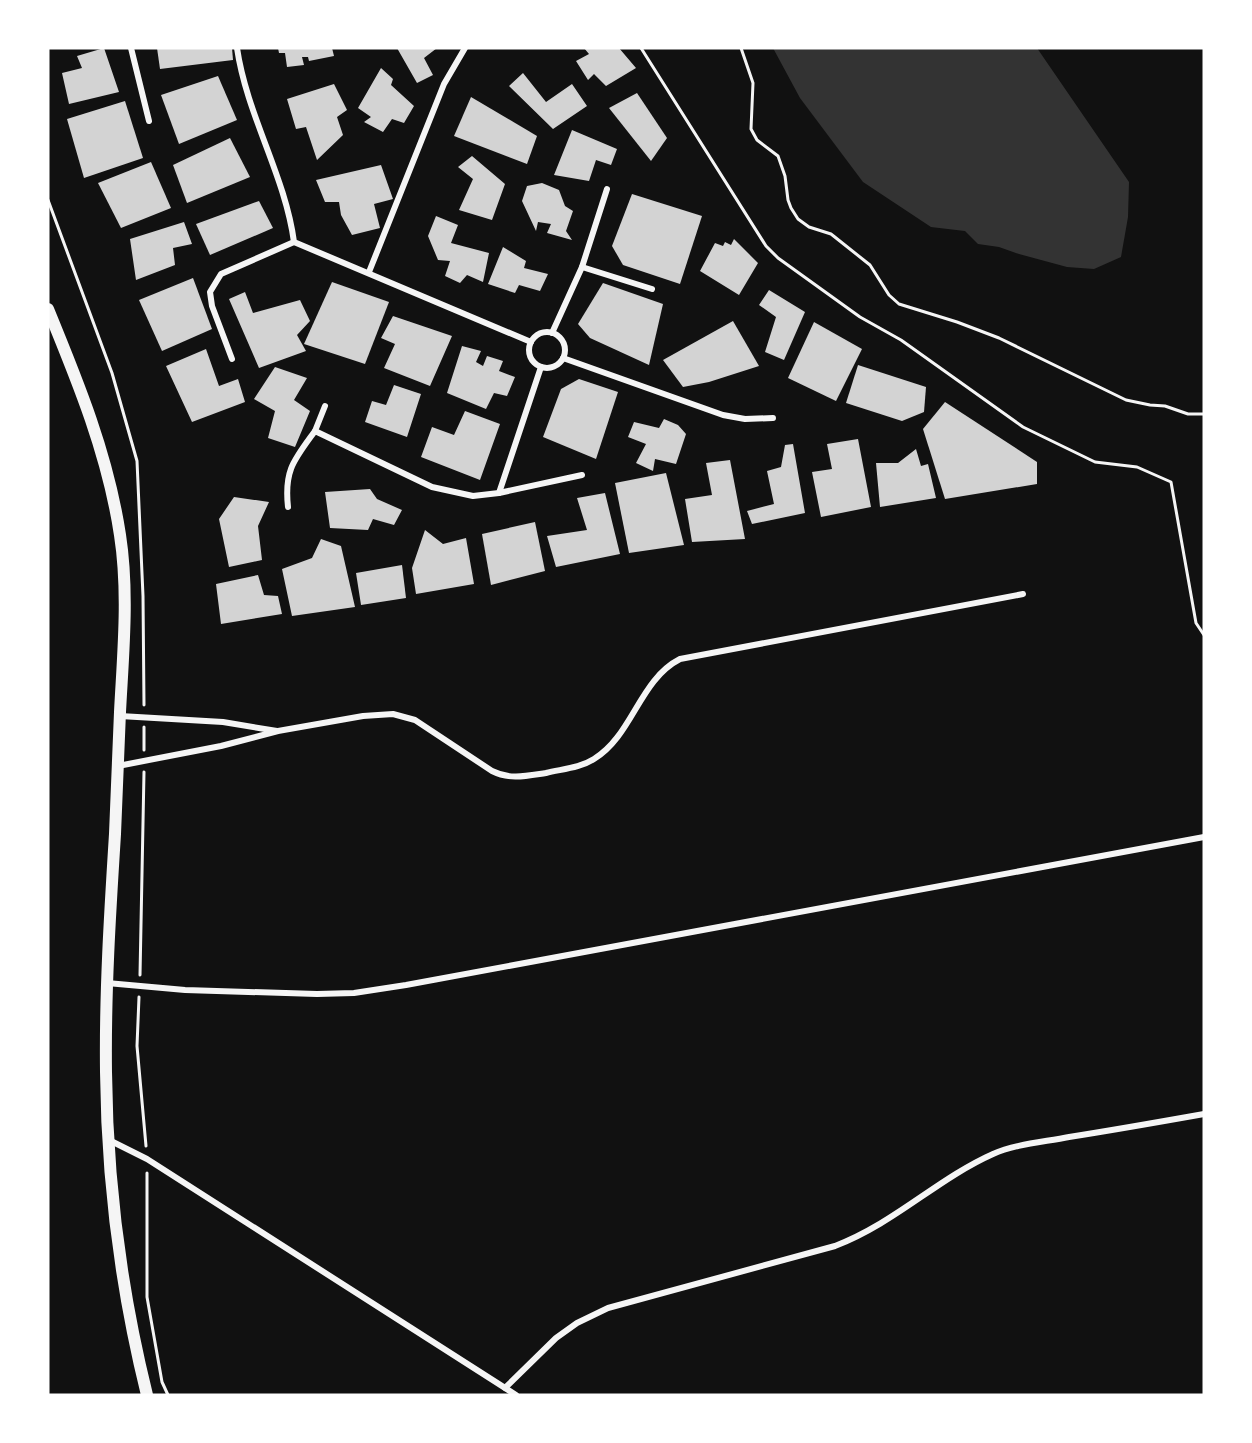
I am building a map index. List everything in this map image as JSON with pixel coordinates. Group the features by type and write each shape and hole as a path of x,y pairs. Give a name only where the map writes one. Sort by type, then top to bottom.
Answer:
{"main road":[{"path":"48,309 97,435 109,477 120,534 124,620 107,983 106,1072 109,1139 122,1270 137,1356 147,1395"}],"street":[{"path":"131,48 148,121"},
{"path":"237,48 251,108 286,203 294,242"},
{"path":"369,272 444,84 465,48"},
{"path":"552,333 582,267 607,189"},
{"path":"232,358 212,306 210,292 221,274 294,242 531,342"},
{"path":"582,267 652,289"},
{"path":"542,333 552,333 562,340 565,352 563,358 552,368 541,367 531,360 529,354 531,342 542,333"},
{"path":"563,358 723,415 745,419 773,418"},
{"path":"499,494 541,367"},
{"path":"288,507 286,486 290,471 315,431 325,406"},
{"path":"315,431 432,487 473,496 499,494 582,475"},
{"path":"118,766 221,746 278,731 378,714 402,715 416,720 492,771 502,776 524,777 585,764 603,752 618,735 662,670 680,659 1023,594"},
{"path":"120,716 223,722 278,731"},
{"path":"107,983 185,990 354,993 1204,837"},
{"path":"505,1388 556,1338 587,1318 608,1308 835,1246 860,1236 972,1163 996,1152 1204,1114"},
{"path":"109,1139 156,1165 516,1395"}],"path":[{"path":"641,48 766,246 778,258 861,317 901,340 1023,427 1095,462 1137,467 1171,482 1196,623 1204,634"},
{"path":"741,48 753,83 751,129 757,140 778,156 785,176 788,200 798,219 831,234 870,265 888,295 899,304 999,338 1126,400 1164,406 1188,414 1204,414"}],"shaded area":[{"path":"773,48 1037,48 1129,182 1128,217 1121,257 1094,269 1067,267 999,247 978,244 965,231 931,227 863,182 800,98"}],"building":[{"path":"104,48 119,92 69,104 62,73 82,68 77,56"},
{"path":"157,48 232,48 233,60 160,69"},
{"path":"278,48 332,48 334,56 309,61 308,57 302,57 304,65 287,67 285,53 279,53"},
{"path":"397,48 437,48 424,58 433,75 417,83"},
{"path":"584,48 619,48 636,68 606,86 594,74 588,80 576,61 589,54"},
{"path":"381,68 393,79 391,85 414,106 404,123 392,119 383,132 364,122 371,117 358,108"},
{"path":"523,73 546,102 572,84 587,106 553,129 509,86"},
{"path":"218,76 237,120 179,144 161,95"},
{"path":"334,84 347,110 337,117 343,135 317,160 306,127 296,129 287,99"},
{"path":"637,93 667,138 651,161 609,108"},
{"path":"471,97 537,136 527,164 454,136"},
{"path":"125,101 143,158 84,178 67,119"},
{"path":"572,130 617,149 611,165 596,160 589,181 554,175"},
{"path":"230,138 250,177 187,203 173,165"},
{"path":"472,156 505,184 492,220 459,210 473,179 458,167"},
{"path":"151,162 171,208 121,228 98,183"},
{"path":"381,165 393,199 374,204 380,228 352,235 341,215 339,202 325,202 316,180"},
{"path":"542,183 559,190 565,206 573,211 566,231 572,240 547,233 551,224 538,222 536,231 522,201 527,186"},
{"path":"632,194 702,216 680,284 623,265 612,246"},
{"path":"259,201 273,228 210,255 196,224"},
{"path":"436,216 458,225 451,243 489,253 483,282 467,275 460,283 445,276 450,261 438,260 428,236"},
{"path":"184,222 192,244 173,248 175,265 136,280 130,239"},
{"path":"734,239 758,263 739,295 700,271 715,243 723,246 725,242 731,245"},
{"path":"503,247 526,261 524,268 548,274 540,291 519,285 515,293 488,284"},
{"path":"193,278 212,329 162,351 139,300"},
{"path":"332,282 389,302 365,364 304,344"},
{"path":"603,283 663,304 649,365 590,338 578,324"},
{"path":"769,290 805,312 784,360 765,352 776,317 759,305"},
{"path":"245,292 253,313 300,300 310,321 297,335 306,351 259,368 229,299"},
{"path":"393,316 452,336 430,386 384,368 395,344 381,338"},
{"path":"733,321 759,366 709,382 683,387 663,360"},
{"path":"814,322 862,349 836,401 788,378"},
{"path":"462,346 481,351 476,362 483,366 487,356 503,361 499,371 515,377 507,396 494,393 486,409 447,393"},
{"path":"206,349 219,386 238,379 245,402 192,422 166,366"},
{"path":"858,365 926,387 924,412 902,421 846,403"},
{"path":"275,367 307,378 294,400 310,411 295,447 268,438 275,411 254,399"},
{"path":"579,379 618,392 596,459 543,437 561,389"},
{"path":"394,385 421,394 407,437 365,422 372,401 386,405"},
{"path":"945,402 1037,462 1037,484 945,499 923,429"},
{"path":"465,411 500,424 480,480 421,457 432,427 454,435"},
{"path":"664,419 678,425 686,434 676,464 655,459 653,471 636,463 646,444 628,437 634,422 659,428"},
{"path":"858,439 871,507 821,517 812,472 832,469 827,444"},
{"path":"793,444 805,513 752,524 747,511 774,504 767,471 781,467 785,445"},
{"path":"916,449 921,466 928,464 936,498 880,507 876,463 898,463"},
{"path":"730,460 745,539 692,542 685,499 712,495 706,463"},
{"path":"666,473 684,545 629,553 615,483"},
{"path":"370,489 377,499 402,510 394,525 373,519 368,530 330,528 325,492"},
{"path":"605,493 620,554 556,567 547,536 587,530 577,498"},
{"path":"234,497 269,502 258,526 262,560 229,567 219,519"},
{"path":"535,522 545,571 491,585 482,534"},
{"path":"425,530 443,544 466,538 474,584 416,594 412,568"},
{"path":"321,539 341,546 355,607 292,616 282,569 312,558"},
{"path":"402,565 406,598 361,605 356,573"},
{"path":"258,575 264,595 278,596 282,614 221,624 216,584"}]}
